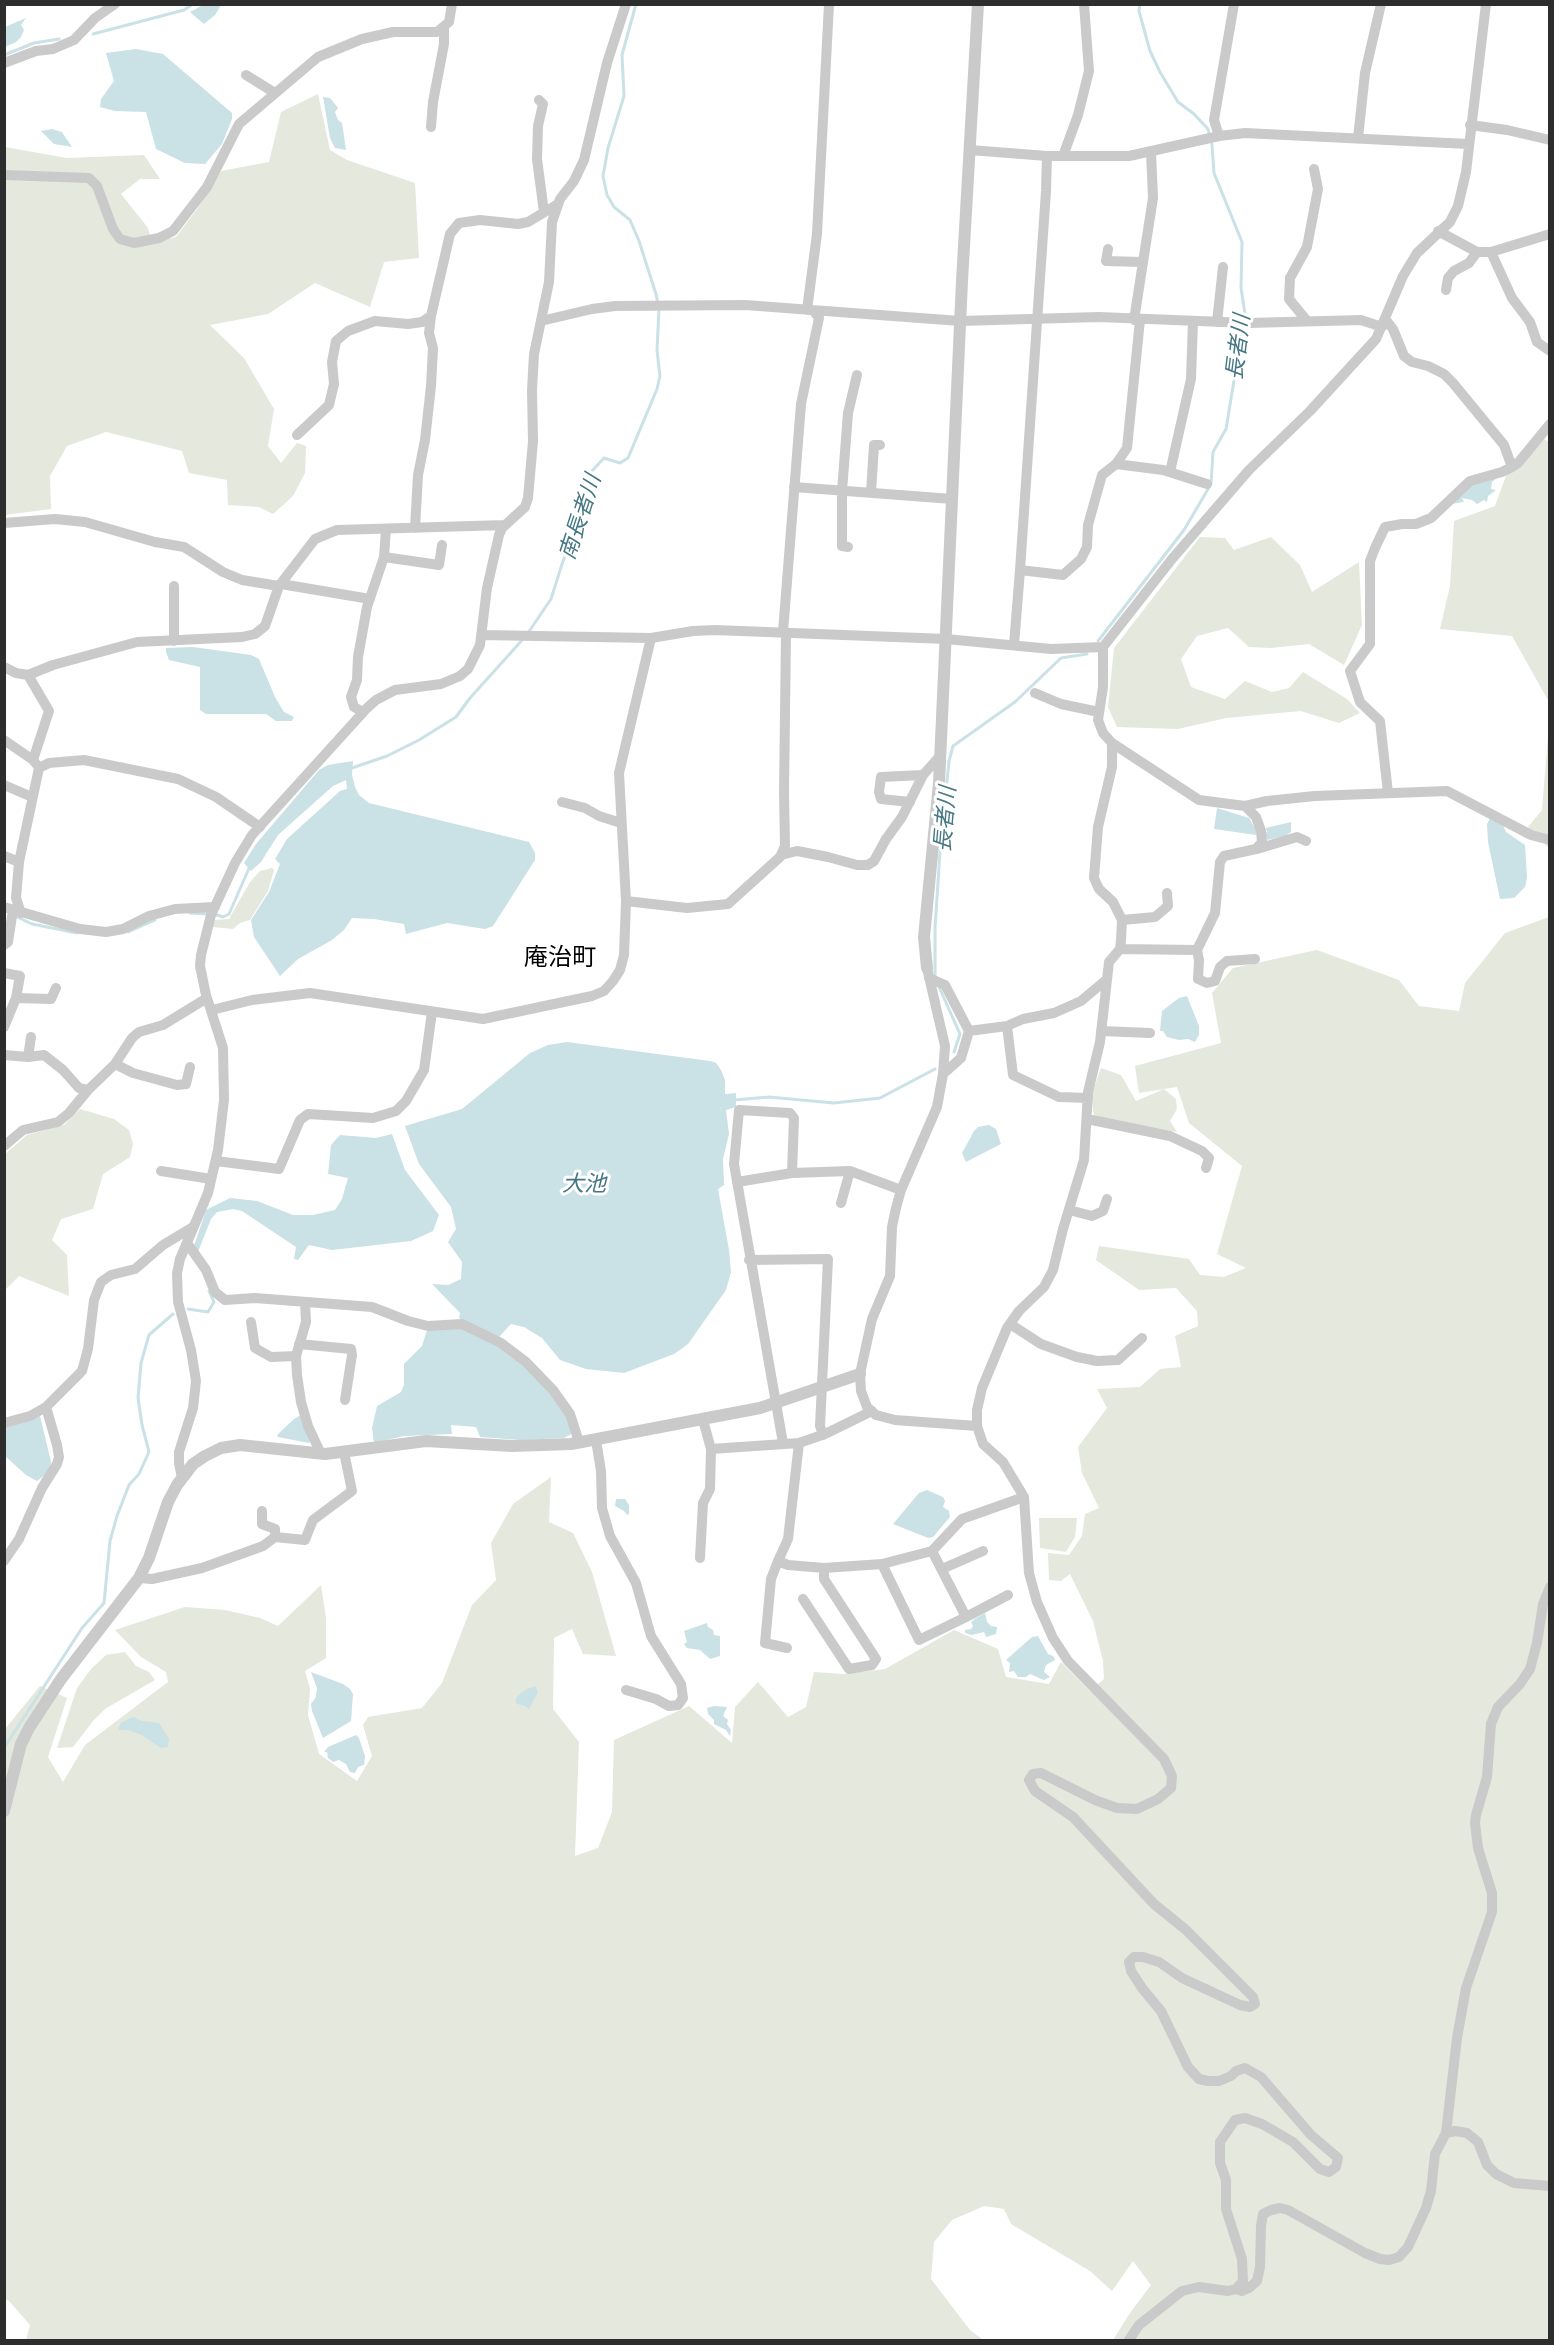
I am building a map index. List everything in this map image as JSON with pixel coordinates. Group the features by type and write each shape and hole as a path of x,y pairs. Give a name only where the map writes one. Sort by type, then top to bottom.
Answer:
{"street":[{"path":"4,63 36,51 53,49 74,40 94,18 115,4"},
{"path":"4,175 89,178 97,186 113,229 120,239 134,243 159,238 173,231 207,187 239,124 318,57 335,49 393,32 437,32 449,22 452,4"},
{"path":"182,1478 179,1452 193,1408 196,1381 176,1285 180,1259 211,1179 222,1127 225,1069 223,1048 207,998 200,966 215,907 239,854 260,827 363,712 376,700 395,690 441,684 460,676 468,669 480,645 487,588 498,535 505,525 525,507 528,498 533,441 534,354 549,282 552,222 558,204 574,181 584,160 607,63 626,4"},
{"path":"626,901 687,908 728,904 781,855 785,846 785,632 801,404 819,318 811,310 829,4"},
{"path":"976,1426 895,1420 876,1415 867,1407 861,1392 860,1374 872,1319 890,1276 892,1227 901,1190 936,1107 943,1074 945,1046 924,937 940,756 960,321 978,4"},
{"path":"1063,156 1078,115 1089,71 1084,4"},
{"path":"1214,137 1214,120 1234,4"},
{"path":"1358,138 1365,73 1381,4"},
{"path":"1486,4 1466,172 1458,206 1450,222 1417,253 1403,276 1376,339 1340,380 1249,470 1197,529 1103,647 1098,720 1103,733 1112,743 1199,800 1245,806 1315,796 1447,791 1531,835 1550,840"},
{"path":"431,127 433,102 444,44 444,28"},
{"path":"246,75 275,93"},
{"path":"539,100 543,104 538,126 537,159 544,212"},
{"path":"1470,125 1550,140"},
{"path":"970,150 1108,158 1151,152 1214,137 1245,133 1468,144"},
{"path":"1020,570 1063,575 1081,559 1087,547 1088,525 1099,483 1107,470 1116,464 1127,448 1142,262 1153,198 1151,152"},
{"path":"1014,645 1038,320 1047,156"},
{"path":"1307,321 1289,299 1290,278 1307,247 1312,225 1318,189 1314,169"},
{"path":"415,528 418,475 425,440 431,386 433,348 429,333 431,316 450,234 459,223 480,220 518,224 528,222 558,204"},
{"path":"1438,231 1477,252 1491,252 1550,234"},
{"path":"1108,249 1106,261 1142,262"},
{"path":"1446,290 1448,279 1454,271 1469,263 1477,252"},
{"path":"1491,252 1512,298 1530,322 1538,342 1550,351"},
{"path":"1216,322 1223,267"},
{"path":"541,321 615,306 745,305 960,321 1099,317 1216,322 1361,320 1384,324 1393,329 1404,356 1412,362 1428,366 1444,374 1504,445 1512,467"},
{"path":"297,435 329,405 334,384 332,362 336,341 348,331 375,321 408,324 422,322 431,316"},
{"path":"1170,472 1191,379 1193,321"},
{"path":"848,547 842,546 842,491 848,413 857,375"},
{"path":"1389,793 1380,721 1360,702 1350,671 1370,644 1370,561 1375,548 1384,528 1416,524 1431,518 1470,481 1502,472 1518,463 1550,424"},
{"path":"872,493 874,445 880,445"},
{"path":"1116,464 1170,472 1207,484"},
{"path":"794,487 952,499"},
{"path":"4,523 55,519 85,522 155,542 184,547 223,572 242,580 370,599"},
{"path":"4,667 16,673 28,675 53,665 137,642 255,634 265,626 280,585 315,539 337,530 505,525"},
{"path":"363,712 354,707 351,697 357,680 358,657 370,599 384,558 386,529"},
{"path":"384,558 439,565 442,545"},
{"path":"174,586 174,640"},
{"path":"482,635 651,638 715,630 946,639 1051,650 1103,647"},
{"path":"212,1010 252,1000 309,993 483,1019 592,996 604,991 620,970 624,955 626,901 619,772 651,638"},
{"path":"4,945 8,942 36,764 49,711 28,675"},
{"path":"1035,693 1061,704 1099,712"},
{"path":"4,740 36,764 84,760 178,779 216,797 260,827"},
{"path":"1112,743 1112,767 1098,827 1094,878 1099,889 1113,903 1122,920 1120,949 1109,962 1106,980 1101,1030 1088,1098 1084,1160 1053,1270 1044,1287 1019,1311 1010,1324 982,1388 976,1426 984,1444 1003,1462 1024,1497 1029,1573 1037,1602 1053,1638 1068,1661 1164,1759 1172,1776 1171,1788 1158,1799 1137,1809 1117,1808 1095,1800 1041,1773 1033,1774 1029,1780 1035,1791 1072,1817 1154,1904 1185,1929 1252,1996 1255,2004 1250,2007 1240,2005 1182,1978 1159,1962 1143,1957 1134,1957 1129,1962 1131,1971 1142,1988 1161,2011 1188,2067 1199,2079 1208,2081 1219,2081 1245,2068 1261,2078 1311,2135 1338,2158 1336,2167 1329,2172 1320,2169 1293,2142 1262,2124 1245,2118 1235,2120 1226,2131 1220,2142 1220,2163 1226,2180 1226,2209 1242,2259 1242,2281 1236,2289"},
{"path":"781,855 797,851 857,865 868,865 903,817 923,775 940,756"},
{"path":"910,802 881,799 879,792 881,777 923,775"},
{"path":"4,784 32,797"},
{"path":"562,802 585,808 599,816 621,823"},
{"path":"1245,806 1256,818 1261,831 1262,842 1256,849"},
{"path":"1255,959 1227,961 1220,967 1215,981 1207,983 1198,978 1200,960 1197,950 1215,913 1220,862 1224,856 1297,837 1306,841"},
{"path":"4,856 19,862"},
{"path":"1122,920 1155,917 1167,906 1167,893"},
{"path":"13,909 80,929 106,932 123,929 149,916 175,909 215,907"},
{"path":"1120,949 1197,950"},
{"path":"4,973 20,976 16,998 4,1027"},
{"path":"932,978 945,986 969,1031 961,1058 943,1074"},
{"path":"969,1031 1008,1026 1023,1019 1054,1013 1081,1001 1106,980"},
{"path":"16,998 51,999 56,988"},
{"path":"4,1146 23,1130 58,1122 69,1113 88,1090 115,1064 132,1038 139,1032 163,1025 207,998"},
{"path":"216,1161 279,1169 300,1120 308,1114 374,1118 396,1111 406,1101 424,1070 432,1012"},
{"path":"1008,1026 1013,1075 1059,1096 1088,1098"},
{"path":"1101,1030 1150,1033"},
{"path":"28,1057 31,1037"},
{"path":"4,1055 44,1056 63,1070 80,1088 88,1090"},
{"path":"115,1064 134,1073 177,1085 186,1084 190,1067"},
{"path":"783,1443 749,1260 734,1164 739,1110 790,1113 794,1118 792,1173"},
{"path":"1087,1119 1170,1136 1202,1151 1209,1158 1206,1168"},
{"path":"161,1171 211,1179"},
{"path":"737,1182 792,1173 850,1171 901,1190"},
{"path":"842,1203 850,1171"},
{"path":"1069,1210 1092,1216 1103,1211 1107,1198"},
{"path":"4,1423 30,1416 46,1407 82,1371 88,1349 94,1300 100,1282 111,1275 135,1269 163,1245 193,1227"},
{"path":"187,1243 206,1270 215,1292 225,1300 255,1298 306,1304 372,1307 428,1326 462,1323 501,1343 526,1362 553,1390 570,1414 579,1442"},
{"path":"749,1260 828,1259 820,1426 823,1435"},
{"path":"306,1304 306,1322 296,1356 301,1402 308,1426 321,1454"},
{"path":"251,1322 255,1348 271,1357 296,1356"},
{"path":"1010,1324 1041,1344 1077,1357 1097,1361 1118,1360 1142,1338"},
{"path":"299,1344 351,1349 345,1400"},
{"path":"4,1811 19,1751 29,1728 61,1678 139,1578 149,1558 168,1502 182,1478 193,1464 221,1448 240,1445 321,1454 426,1441 523,1447 579,1442 703,1420 776,1404 860,1374"},
{"path":"4,1561 19,1539 59,1457 46,1407"},
{"path":"711,1449 799,1443 823,1435 872,1411"},
{"path":"700,1558 704,1503 710,1489 711,1449 703,1420"},
{"path":"596,1440 601,1471 602,1508 610,1536 636,1582 651,1636 681,1684 682,1698 678,1705 669,1706 656,1699 626,1690"},
{"path":"787,1648 765,1643 771,1579 788,1539 799,1443"},
{"path":"139,1578 152,1579 202,1568 263,1546 274,1537 305,1540 313,1520 352,1491 344,1452"},
{"path":"778,1561 788,1565 824,1568 882,1564 932,1551 962,1519 1024,1497"},
{"path":"262,1511 262,1524 274,1529 274,1537"},
{"path":"932,1551 966,1617"},
{"path":"942,1569 982,1551"},
{"path":"882,1564 919,1640 1008,1595"},
{"path":"803,1599 849,1669 872,1665 876,1659 824,1579 824,1568"},
{"path":"1129,2340 1139,2325 1182,2291 1200,2287 1242,2291 1257,2281 1263,2214 1281,2208 1288,2210 1380,2259 1389,2260 1399,2257 1408,2247 1426,2208 1431,2191 1435,2154 1446,2133 1456,2038 1466,1988 1492,1912 1493,1903 1475,1836 1476,1815 1488,1778 1491,1724 1498,1707 1520,1684 1530,1669 1538,1643 1543,1604 1550,1587"},
{"path":"1446,2133 1455,2131 1467,2133 1478,2142 1487,2165 1514,2183 1550,2186"}],"shaded area":[{"path":"318,94 330,150 347,160 415,183 419,258 384,262 370,307 315,283 268,314 210,325 244,358 274,409 268,446 281,463 297,443 306,446 305,473 293,496 273,514 259,507 228,505 227,480 189,473 182,451 106,432 67,446 50,476 51,509 5,515 5,147 67,158 144,155 160,179 140,179 121,194 148,228 152,243 176,237 198,208 221,171 269,162 281,112"},
{"path":"1544,439 1549,442 1549,702 1512,636 1440,629 1450,586 1454,521 1495,506 1506,476"},
{"path":"1200,537 1225,538 1234,550 1271,537 1300,565 1312,592 1359,562 1362,625 1344,665 1309,644 1271,648 1249,647 1228,628 1197,636 1181,659 1191,687 1225,699 1245,681 1272,692 1289,688 1303,672 1347,699 1360,713 1339,723 1301,711 1226,718 1178,729 1117,727 1108,707 1114,648"},
{"path":"1549,724 1549,848 1528,827 1542,810"},
{"path":"272,868 274,870 268,891 250,920 240,923 233,929 212,927 215,920 229,919 250,882 260,871"},
{"path":"1549,917 1549,2340 1113,2340 1151,2285 1133,2261 1112,2291 1090,2271 1011,2224 1004,2209 984,2206 952,2220 934,2242 931,2279 970,2330 983,2340 26,2340 30,2325 5,2299 5,1729 40,1686 67,1698 48,1757 63,1782 85,1745 168,1682 166,1672 141,1657 115,1630 185,1607 225,1610 260,1618 278,1626 321,1585 326,1618 326,1658 305,1671 310,1689 308,1715 319,1754 357,1781 372,1756 363,1725 368,1717 422,1708 442,1683 472,1605 496,1580 491,1543 513,1504 551,1477 549,1522 573,1533 592,1572 616,1656 583,1654 572,1629 554,1638 553,1709 579,1742 575,1856 598,1848 612,1812 614,1740 689,1706 732,1743 735,1707 758,1682 788,1717 806,1707 814,1672 844,1674 885,1669 954,1630 998,1649 1006,1677 1049,1684 1061,1662 1090,1691 1104,1679 1103,1661 1093,1621 1070,1574 1061,1581 1049,1580 1048,1553 1069,1555 1082,1536 1085,1514 1099,1508 1082,1473 1078,1447 1107,1408 1097,1389 1140,1387 1160,1369 1181,1367 1175,1336 1198,1326 1197,1311 1176,1288 1139,1290 1096,1260 1099,1246 1189,1259 1200,1275 1224,1277 1246,1268 1217,1254 1242,1166 1189,1123 1177,1087 1139,1093 1135,1066 1221,1043 1212,993 1233,968 1317,950 1399,980 1419,1006 1459,1011 1465,983 1505,933"},
{"path":"1101,1068 1121,1075 1136,1101 1164,1089 1176,1099 1177,1109 1170,1121 1177,1132 1094,1117 1091,1096"},
{"path":"80,1109 114,1119 129,1130 133,1144 130,1157 103,1174 93,1209 61,1219 52,1240 67,1255 69,1296 19,1276 5,1290 5,1154 27,1135 64,1125"},
{"path":"1039,1518 1077,1518 1075,1537 1066,1552 1040,1548"},
{"path":"125,1652 136,1666 149,1672 155,1680 105,1709 73,1747 57,1748 77,1688 91,1669 106,1655"}],"water":[{"path":"203,5 221,5 215,15 204,24 190,12"},
{"path":"26,18 21,25 24,30 21,37 5,47 5,27"},
{"path":"136,49 163,54 232,113 232,119 222,144 205,164 185,163 156,149 146,112 115,111 100,107 101,99 114,81 106,53"},
{"path":"323,97 330,98 338,108 335,112 342,123 346,150 335,148 330,138"},
{"path":"52,129 62,132 72,147 54,144 41,131"},
{"path":"1497,478 1492,482 1491,489 1496,490 1488,496 1487,502 1484,500 1477,504 1472,500 1462,498 1464,502 1451,504 1473,484"},
{"path":"193,647 251,655 259,659 275,697 284,712 294,717 292,721 276,721 266,714 206,714 200,710 200,667 169,660 166,652 166,648"},
{"path":"353,761 352,775 355,787 359,795 369,803 529,842 535,853 535,860 493,926 485,929 447,923 406,934 404,924 352,918 344,930 332,940 298,959 280,976 254,937 251,920 269,892 280,864 275,859 287,839 340,791 347,789 346,780 333,786 278,835 261,862 251,871 244,863 256,844 319,770 328,765"},
{"path":"1217,808 1249,818 1256,830 1256,835 1214,829"},
{"path":"1490,818 1502,823 1506,832 1525,845 1527,878 1525,887 1514,898 1500,899 1488,842 1487,824"},
{"path":"1291,822 1291,832 1285,836 1267,840 1266,828"},
{"path":"1187,996 1199,1026 1199,1035 1195,1042 1167,1037 1163,1031 1160,1031 1162,1011 1179,998"},
{"name":"大池","path":"567,1042 710,1061 716,1063 721,1070 725,1080 725,1094 736,1093 736,1107 726,1110 729,1134 723,1159 724,1185 718,1189 731,1272 726,1290 688,1344 674,1354 624,1373 586,1369 560,1360 542,1338 524,1327 511,1324 499,1337 459,1318 460,1313 432,1284 448,1285 461,1279 462,1262 448,1242 456,1229 451,1207 419,1164 405,1126 462,1109 530,1053 548,1045"},
{"path":"989,1125 996,1129 1001,1144 966,1162 962,1153 974,1131 978,1127"},
{"path":"392,1134 405,1170 439,1215 433,1231 411,1241 332,1250 309,1245 298,1260 294,1259 296,1247 242,1211 233,1209 217,1212 211,1219 198,1252 194,1246 206,1210 230,1198 257,1201 293,1215 313,1215 335,1210 342,1199 348,1178 328,1174 331,1145 340,1135 376,1138"},
{"path":"462,1327 489,1340 518,1360 564,1411 573,1433 564,1438 520,1440 480,1437 476,1427 451,1425 452,1434 404,1436 374,1443 372,1428 377,1406 401,1392 404,1385 404,1364 422,1346 427,1330"},
{"path":"301,1415 309,1443 278,1437 277,1435"},
{"path":"40,1416 51,1462 49,1472 37,1481 26,1475 5,1456 5,1427"},
{"path":"927,1490 943,1497 945,1501 943,1507 949,1511 950,1517 933,1537 928,1538 893,1524 919,1493"},
{"path":"616,1499 625,1499 629,1505 629,1514 627,1515 615,1506"},
{"path":"985,1613 987,1622 997,1627 996,1634 986,1637 984,1632 972,1635 965,1633 965,1630 973,1626 971,1622"},
{"path":"707,1623 714,1635 720,1636 720,1656 710,1659 700,1650 687,1648 684,1644 687,1642 684,1631"},
{"path":"1038,1636 1048,1654 1055,1660 1046,1665 1044,1672 1050,1677 1044,1680 1030,1674 1026,1677 1018,1677 1014,1671 1009,1672 1010,1663 1006,1660 1032,1637"},
{"path":"311,1672 343,1684 353,1694 351,1721 323,1738 312,1711 311,1704 316,1697 317,1688"},
{"path":"535,1686 538,1692 529,1709 516,1704 516,1698 521,1693"},
{"path":"727,1707 723,1716 728,1720 730,1736 726,1730 714,1724 714,1720 708,1714 707,1708"},
{"path":"133,1717 142,1721 159,1723 169,1739 168,1747 161,1748 142,1735 128,1730 118,1730 121,1723"},
{"path":"356,1735 365,1756 364,1765 358,1767 355,1773 350,1772 346,1764 339,1760 333,1762 328,1758 327,1752 324,1752 328,1747"}],"waterway":[{"path":"93,34 184,10 193,4"},
{"name":"南長者川","path":"528,633 551,599 563,561 581,523 585,492 591,472 604,458 620,463 628,458 657,389 660,376 657,350 659,309 656,294 630,220 614,207 607,195 603,176 608,148 624,96 622,55 636,4"},
{"name":"長者川","path":"1098,641 1184,530 1211,484 1213,452 1226,429 1245,314 1241,288 1242,242 1214,173 1212,145 1208,129 1178,102 1160,72 1150,51 1139,11 1140,4"},
{"path":"4,55 34,43 59,39"},
{"name":"南長者川","path":"349,769 387,756 419,740 456,717 524,638"},
{"name":"長者川","path":"935,978 935,928 940,852 949,761 953,746 1015,702 1061,658 1087,654"},
{"path":"214,914 223,917 229,914 250,866"},
{"path":"190,913 208,914"},
{"path":"15,916 32,924 77,933"},
{"path":"128,932 155,920"},
{"name":"長者川","path":"939,987 960,1034 954,1052"},
{"name":"長者川","path":"734,1100 769,1097 834,1103 880,1098 935,1069"},
{"path":"188,1309 208,1312 214,1302 209,1291"},
{"path":"4,1748 82,1628 104,1603 110,1541 117,1516 129,1485 139,1474 149,1452 138,1398 141,1363 149,1335 173,1314"}],"district":[{"name":"庵治町","path":"560,957"}]}
